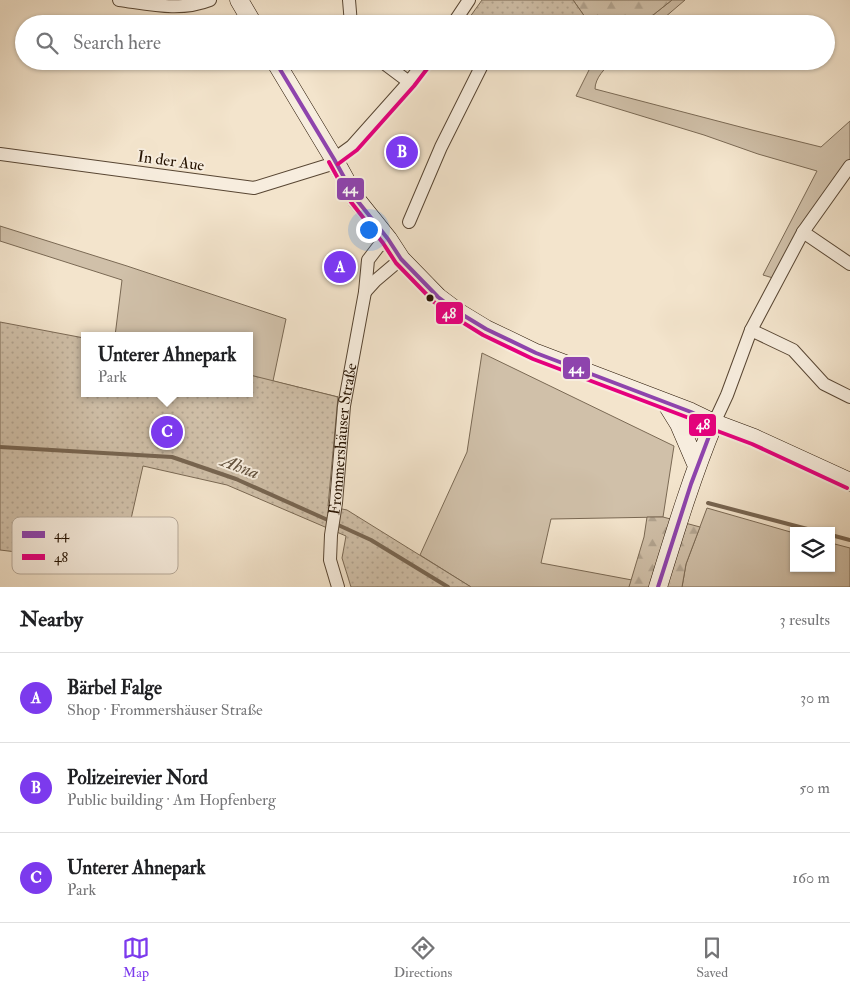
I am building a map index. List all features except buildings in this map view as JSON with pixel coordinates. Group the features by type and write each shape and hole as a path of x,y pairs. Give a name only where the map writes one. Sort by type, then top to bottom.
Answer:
{"main road":[{"path":"238,0 247,15"},
{"path":"280,70 356,199 388,239 401,260 438,297 458,312 486,329 536,353 691,412 754,438 850,482"},
{"path":"666,403 680,424 697,466"},
{"path":"658,587 675,530 714,423"}],"street":[{"path":"119,0 170,7 204,3 210,0"},
{"path":"349,0 350,15"},
{"path":"461,15 469,0"},
{"path":"393,70 409,82"},
{"path":"335,161 352,146 418,70"},
{"path":"409,222 441,147 480,70"},
{"name":"In der Aue","path":"0,154 254,188 335,161"},
{"path":"714,423 751,330 803,232 850,166"},
{"path":"803,232 850,264"},
{"name":"Frommershäuser Straße","path":"338,587 330,560 344,406 365,292 368,260 378,247 388,239"},
{"path":"365,292 375,280 401,260"},
{"path":"751,330 793,350 824,384 850,397"}],"green space":[{"path":"482,0 573,0 584,15 471,15"},
{"path":"573,0 672,0 653,15 584,15"},
{"path":"672,0 685,0 668,15 653,15"},
{"path":"589,70 604,70 595,85 595,89 821,147 850,121 850,159 799,228 773,278 763,275 817,171 576,96"},
{"path":"0,226 286,319 273,381 338,397 253,393 253,332 116,332 122,280 0,241"},
{"path":"0,322 81,337 81,397 253,397 253,376 338,397 328,506 347,510 471,587 351,587 342,558 346,536 227,485 143,466 131,517 12,517 12,551 0,550"},
{"path":"482,353 674,446 663,517 551,519 541,563 632,580 629,587 471,587 420,555 467,452"},
{"path":"707,508 790,532 790,572 835,572 835,544 850,548 850,587 682,587 686,564"},
{"path":"647,517 663,517 700,527 686,564 682,587 629,587 644,537"}],"waterway":[{"name":"Ahna","path":"0,447 172,457 236,479 330,521"},
{"path":"708,503 800,527"},
{"name":"Ahna","path":"336,524 371,540 448,587"},
{"path":"835,536 850,540"}],"transit line":[{"name":"44","path":"280,70 356,199 388,239 401,259 438,297 486,329 536,353 691,412 714,423"},
{"name":"48","path":"338,164 357,150 426,70"},
{"name":"48","path":"329,162 351,202 396,263 434,302 454,317 483,335 533,359 689,418 752,444 847,488"},
{"name":"44","path":"658,587 691,484 714,423"}],"place":[{"name":"Polizeirevier Nord","path":"402,152"},
{"name":"Bärbel Falge","path":"340,267"},
{"name":"Unterer Ahnepark","path":"167,432"}]}
